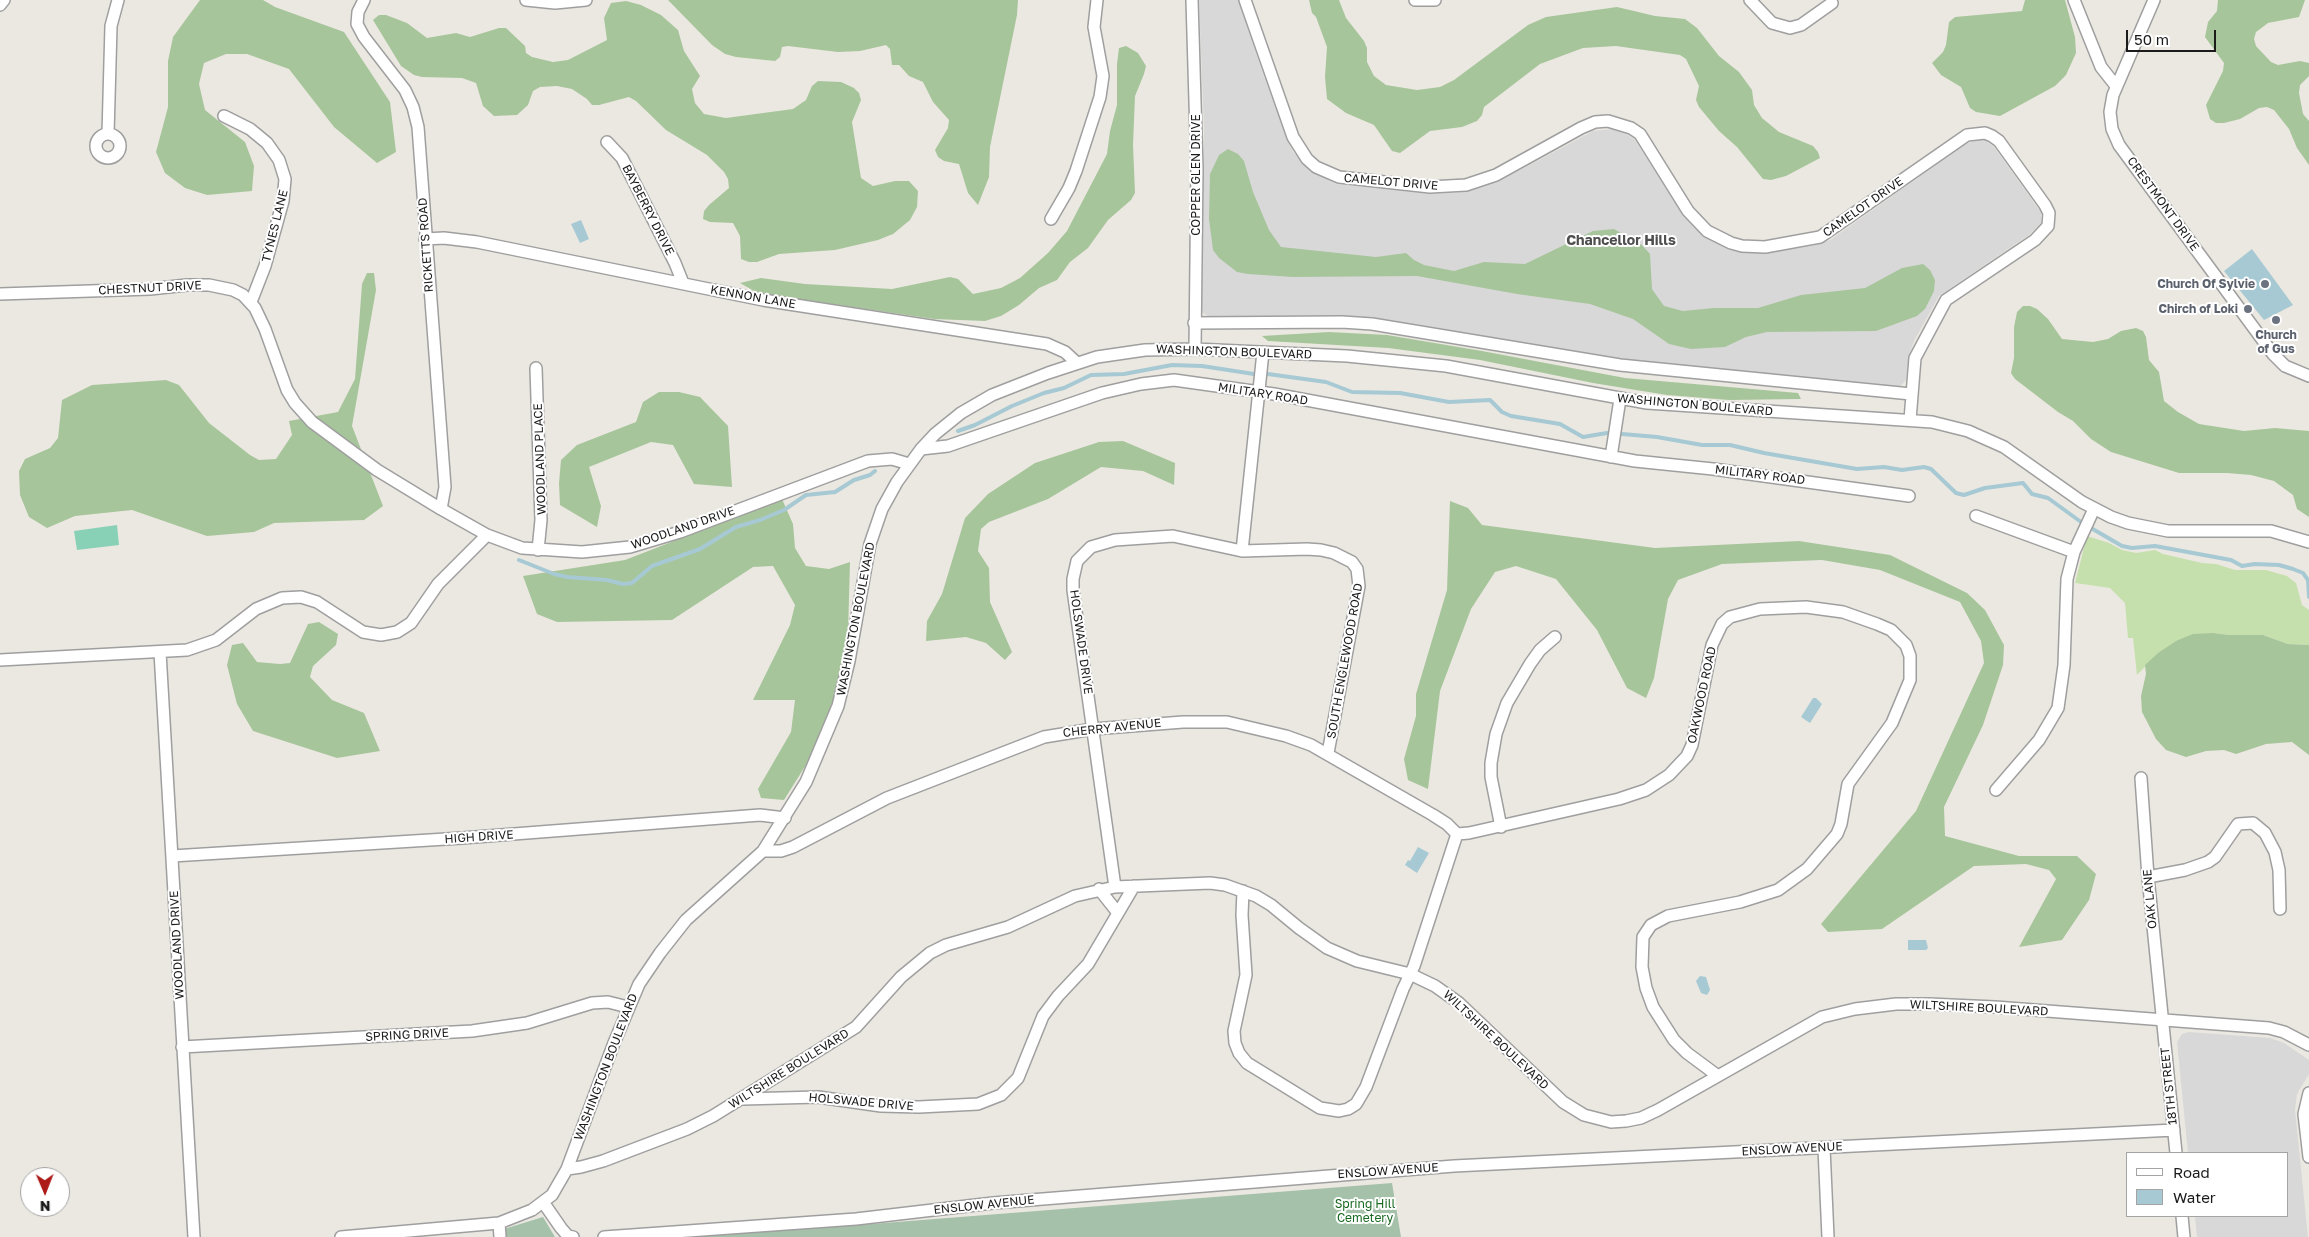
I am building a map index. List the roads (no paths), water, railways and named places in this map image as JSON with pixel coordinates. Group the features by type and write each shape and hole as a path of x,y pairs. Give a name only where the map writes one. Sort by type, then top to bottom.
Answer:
{"street":[{"path":"0,5 4,0"},
{"path":"108,134 111,26 118,0"},
{"name":"RICKETTS ROAD","path":"364,0 356,18 359,29 400,82 409,98 416,117 445,488 441,509"},
{"path":"526,0 555,3 586,0"},
{"path":"1051,219 1069,188 1100,97 1102,76 1094,17 1097,0"},
{"name":"COPPER GLEN DRIVE","path":"1192,0 1197,169 1195,349"},
{"name":"CAMELOT DRIVE","path":"1245,0 1292,137 1307,159 1326,173 1339,177 1430,187 1466,184 1496,175 1581,128 1595,122 1608,121 1631,128 1640,134 1688,211 1707,230 1731,243 1742,246 1764,247 1820,237 1967,135 1984,133 1992,136 1999,141 2045,205 2049,213 2048,226 2035,240 1946,300 1918,349 1913,368 1910,420"},
{"path":"1415,0 1435,0"},
{"path":"1750,0 1772,23 1784,27 1801,26 1832,3"},
{"path":"2074,0 2101,67 2116,86"},
{"name":"CRESTMONT DRIVE","path":"2154,0 2116,86 2111,103 2110,121 2119,145 2273,354 2286,366 2309,376"},
{"name":"TYNES LANE","path":"224,116 250,128 267,143 279,160 285,179 283,201 265,266 251,302"},
{"name":"BAYBERRY DRIVE","path":"606,142 622,158 675,263 683,283"},
{"name":"KENNON LANE","path":"425,239 444,238 476,242 763,300 1047,344 1065,352 1077,363"},
{"name":"CHESTNUT DRIVE","path":"0,294 209,285 233,290 251,302"},
{"path":"0,660 187,650 207,644 224,634 256,609 282,598 301,597 317,602 363,632 381,635 397,632 411,623 438,584 486,535 441,509 347,449 323,432 302,412 287,390 265,328 251,302"},
{"path":"1194,323 1323,322 1372,324 1620,365 1911,394"},
{"name":"WASHINGTON BOULEVARD","path":"340,1237 397,1235 499,1222 522,1215 543,1202 558,1187 567,1169 628,1007 649,969 686,920 763,851 806,782 830,730 849,661 870,544 882,509 909,464 935,434 975,403 1077,363 1123,352 1195,349 1418,362 1620,399 1676,406 1910,420 1950,426 1987,438 2019,456 2094,509 2111,517 2146,528 2188,532 2271,531 2309,542"},
{"path":"1242,551 1263,352"},
{"name":"WOODLAND PLACE","path":"536,368 541,520 538,550"},
{"name":"MILITARY ROAD","path":"921,449 948,446 1102,393 1141,384 1185,381 1611,457 1714,468 1908,496"},
{"path":"1611,457 1620,399"},
{"name":"WOODLAND DRIVE","path":"486,535 506,543 538,550 582,552 630,547 680,532 868,461 892,460 909,464"},
{"path":"1996,790 2039,740 2058,708 2064,665 2065,598 2074,552 2094,509"},
{"path":"1976,516 2074,552"},
{"name":"HOLSWADE DRIVE","path":"1116,887 1073,590 1074,569 1083,553 1091,547 1103,543 1156,536 1188,538 1242,551"},
{"name":"SOUTH ENGLEWOOD ROAD","path":"1242,551 1321,550 1344,557 1357,569 1359,576 1358,596 1328,752"},
{"name":"OAKWOOD ROAD","path":"1457,834 1501,826 1634,795 1669,774 1683,761 1692,745 1712,645 1722,624 1730,617 1742,612 1768,608 1806,607 1826,609 1877,624 1900,637 1906,645 1910,656 1910,680 1905,695 1892,724 1848,784 1841,824 1829,845 1807,869 1778,890 1740,902 1668,916 1651,925 1643,937 1642,967 1646,988 1653,1007 1674,1040 1687,1053 1718,1076"},
{"path":"1501,826 1491,777 1491,763 1496,734 1516,686 1540,650 1554,637"},
{"name":"WOODLAND DRIVE","path":"160,652 194,1237"},
{"name":"CHERRY AVENUE","path":"763,851 781,851 793,848 871,804 1027,743 1062,733 1183,722 1226,722 1286,736 1328,752 1433,814 1457,834"},
{"name":"OAK LANE","path":"2141,778 2148,877 2162,1020"},
{"name":"HIGH DRIVE","path":"172,856 462,838 760,815 785,818"},
{"path":"2148,877 2185,870 2208,862 2221,848 2238,824 2253,823 2265,833 2275,852 2279,870 2280,908"},
{"path":"1243,891 1242,915 1246,975 1235,1026 1235,1043 1239,1053 1247,1063 1320,1108 1339,1111 1348,1109 1362,1096 1410,974 1457,834"},
{"name":"WILTSHIRE BOULEVARD","path":"567,1169 590,1165 687,1129 741,1099 856,1027 901,977 930,953 946,945 1008,927 1062,901 1099,889 1116,887 1210,883 1243,891 1271,905 1327,948 1357,961 1410,974 1448,994 1563,1102 1574,1110 1598,1120 1626,1121 1641,1118 1822,1017 1855,1009 1929,1004 2269,1028 2284,1032 2309,1045"},
{"name":"HOLSWADE DRIVE","path":"741,1099 818,1097 901,1108 965,1106 990,1100 1005,1091 1018,1078 1043,1016 1058,996 1088,964 1134,886"},
{"path":"1099,889 1118,913"},
{"name":"SPRING DRIVE","path":"182,1047 472,1031 528,1023 592,1003 608,1002 628,1007"},
{"name":"18TH STREET","path":"2162,1020 2176,1152"},
{"path":"2309,1093 2304,1114 2309,1158"},
{"name":"ENSLOW AVENUE","path":"604,1237 856,1219 984,1204 1418,1168 2174,1130"},
{"path":"1824,1148 1828,1237"},
{"path":"543,1202 561,1228 568,1236 573,1237"},
{"path":"2182,1217 2184,1237"},
{"path":"499,1222 500,1237"}],"water":[{"path":"581,220 589,239 580,243 571,224"},
{"path":"2252,249 2293,305 2264,320 2224,271"},
{"path":"1813,698 1816,698 1822,704 1810,723 1801,717"},
{"path":"1418,847 1429,853 1417,873 1405,865 1408,860 1410,861"},
{"path":"1908,940 1926,940 1928,948 1926,950 1908,950"},
{"path":"1700,976 1706,977 1710,990 1707,995 1701,993 1696,981"}],"waterway":[{"path":"958,431 975,425 1012,406 1044,393 1064,388 1091,375 1124,374 1172,365 1202,366 1254,374"},
{"path":"1268,374 1326,382 1352,392 1400,393 1449,402 1490,400 1502,412 1511,416 1560,424 1583,437 1607,433"},
{"path":"1622,434 1657,437 1702,445 1730,445 1764,453 1857,469 1884,467 1902,470 1924,467 1931,469 1956,493 1964,495 1985,488 2023,483 2032,494 2048,498 2081,522"},
{"path":"519,560 554,574 567,577 607,580 623,584 632,583 652,566 700,549 736,527 784,510 806,495 835,492 854,480 870,475 875,471"},
{"path":"2091,528 2122,546 2132,548 2155,546 2231,560 2242,566 2255,564 2279,565 2293,569 2303,573 2308,580 2309,597"}],"place":[{"name":"Church Of Sylvie","path":"2265,284"},
{"name":"Chirch of Loki","path":"2248,309"},
{"name":"Church of Gus","path":"2276,320"}],"district":[{"name":"Chancellor Hills","path":"1621,241"}],"park label":[{"name":"Spring Hill Cemetery","path":"1365,1211"}]}
